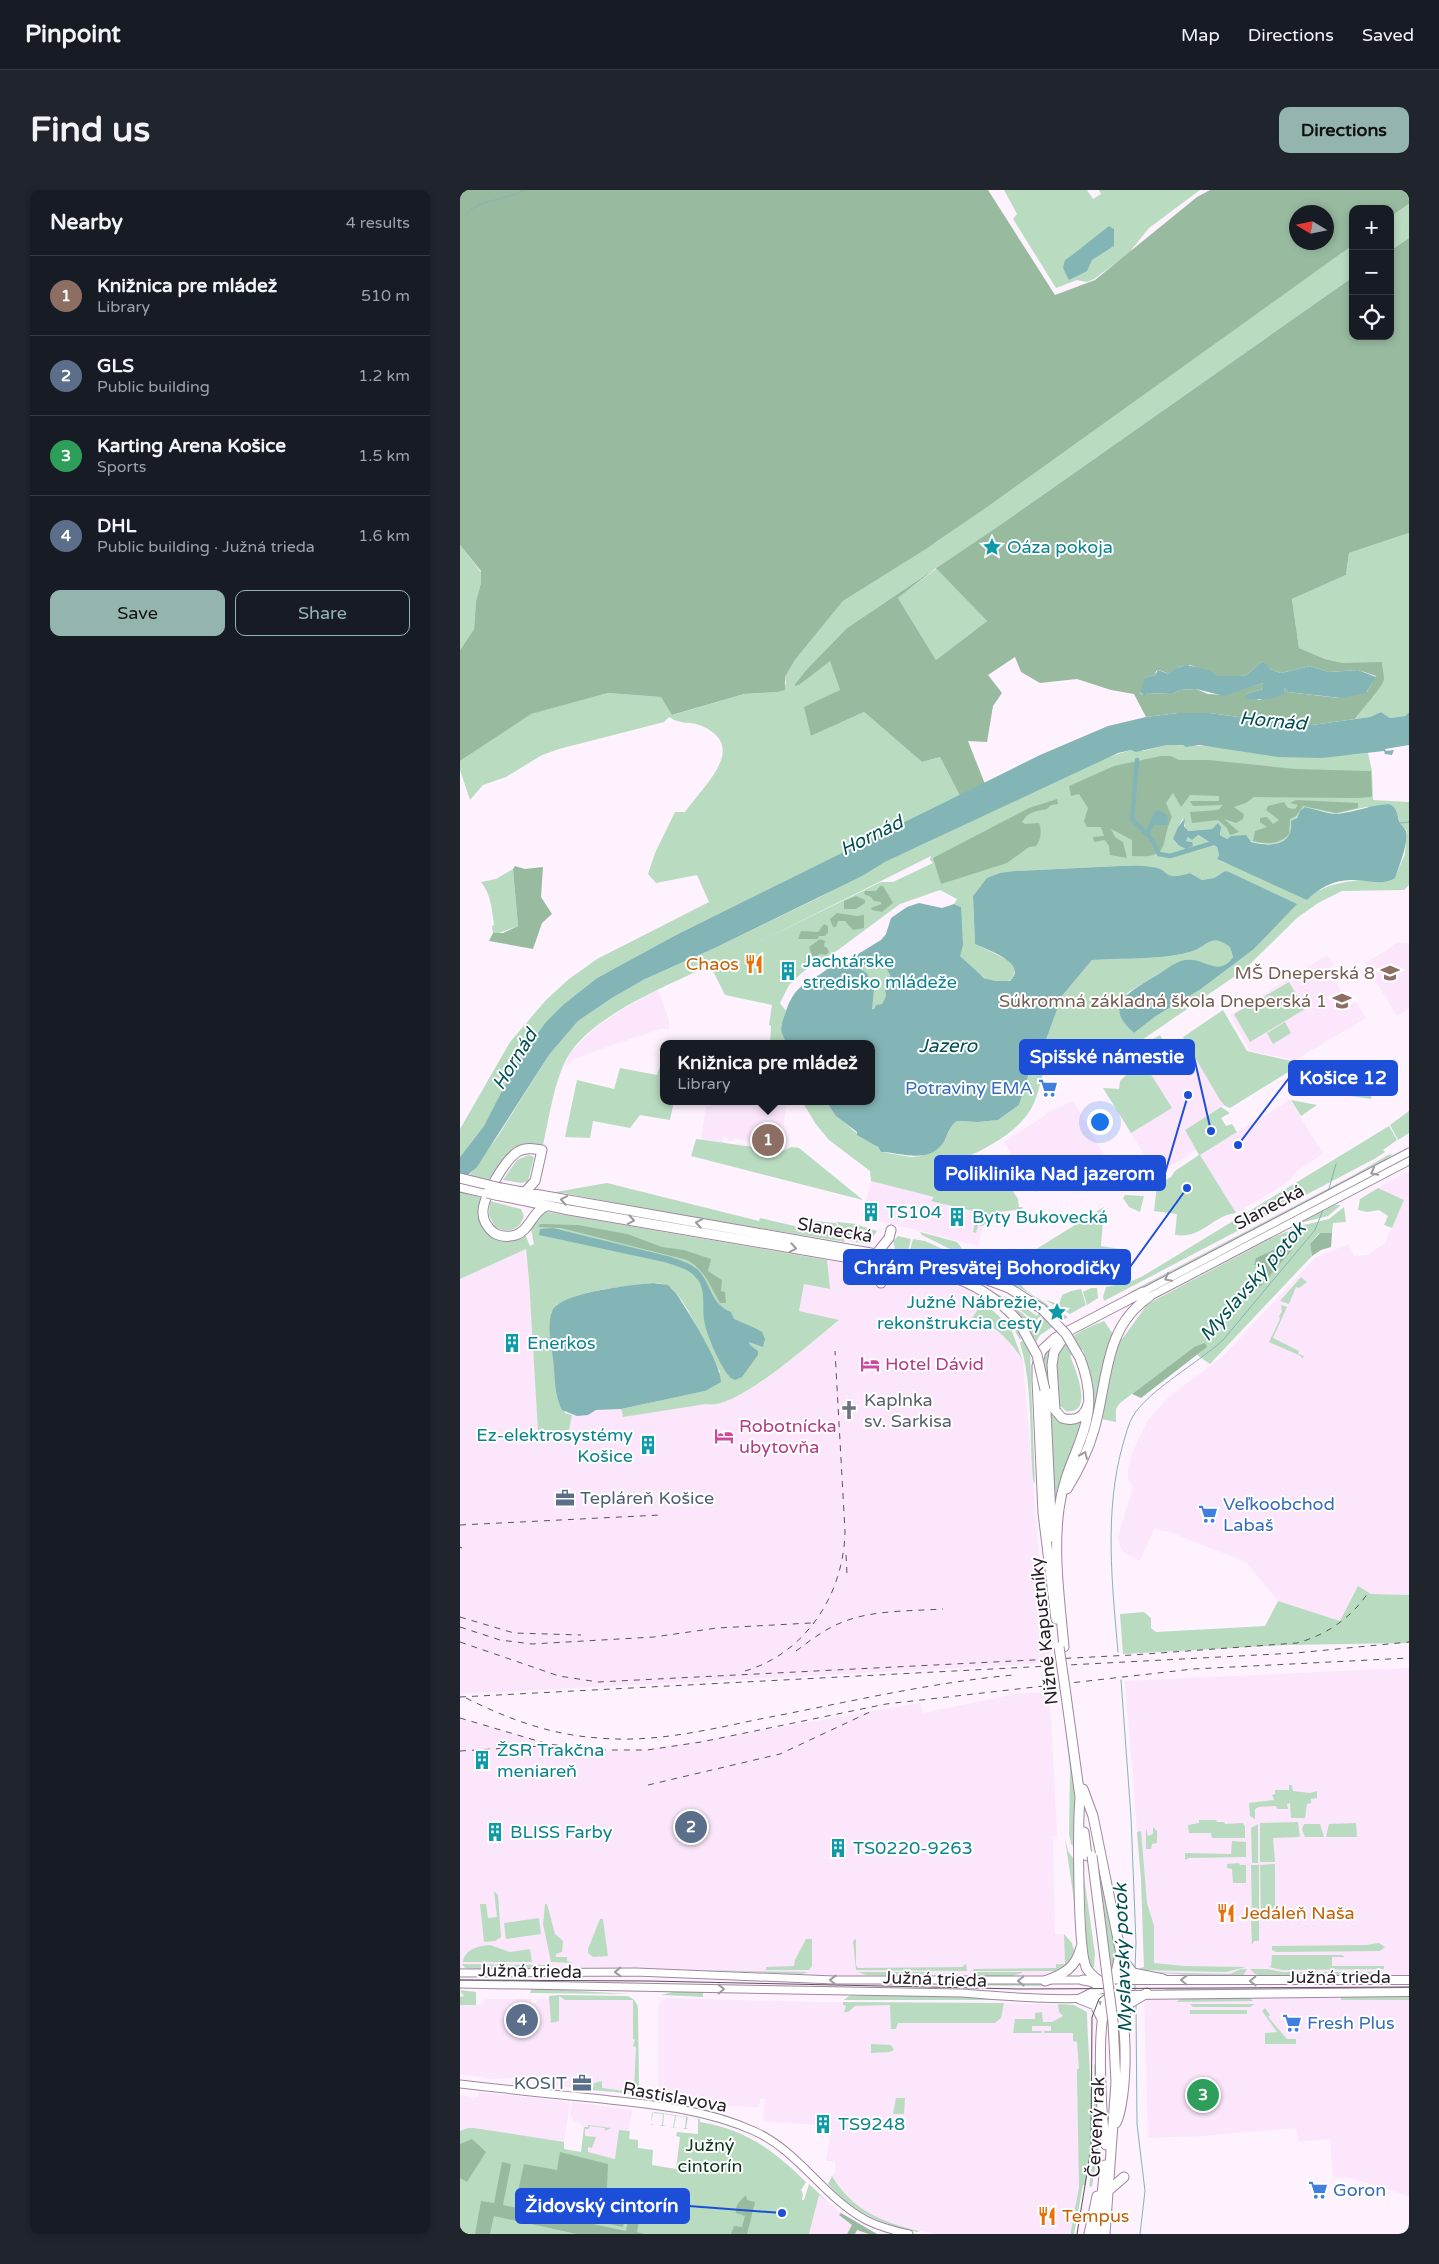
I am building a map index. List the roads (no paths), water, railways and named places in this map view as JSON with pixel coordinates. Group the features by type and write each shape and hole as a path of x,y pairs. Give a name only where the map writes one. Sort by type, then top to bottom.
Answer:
{"highway":[{"path":"531,1148 542,1150 537,1185 545,1201 522,1232 516,1235 505,1237 498,1235 486,1223 483,1207 507,1161 517,1152 531,1148"},
{"path":"528,1224 528,1211 523,1197 532,1186 537,1175"},
{"path":"460,1178 498,1192"},
{"path":"460,1187 498,1192"},
{"name":"Slanecká","path":"498,1192 877,1258 903,1258 956,1268 986,1278 1016,1292 1041,1311"},
{"path":"892,1264 885,1272 881,1283 881,1272 877,1258 890,1234 893,1248 903,1258"},
{"name":"Slanecká","path":"877,1258 892,1264 952,1276"},
{"path":"952,1276 964,1276 992,1286 1041,1311 1063,1338 1078,1359 1087,1378 1089,1396 1087,1408 1083,1414 1075,1419 1060,1417 1055,1410 1054,1404 1052,1361 1054,1352 1060,1343 1068,1331"},
{"name":"Nižné Kapustníky","path":"952,1276 985,1292 1000,1303 1019,1322 1035,1349 1041,1368 1045,1390 1056,1618 1062,1647"},
{"path":"1056,1618 1044,1513 1037,1373 1039,1355 1044,1347 1054,1338 1146,1294"},
{"path":"1060,1343 1146,1294"},
{"path":"1061,1497 1076,1474 1094,1430 1114,1338 1146,1294"},
{"path":"1054,1404 1062,1412 1068,1414 1077,1412 1082,1406 1083,1387 1078,1359"},
{"name":"Nižné Kapustníky","path":"1089,1396 1090,1410 1086,1427 1068,1472 1061,1497 1057,1528 1062,1647 1107,2021"},
{"path":"1081,1793 1093,1816 1124,1964 1140,1978 1163,1980"},
{"path":"1086,1855 1080,1873 1082,1937 1086,1966 1090,1972 1109,1988 1123,2018 1125,2050 1123,2102 1119,2118 1113,2127"},
{"path":"1045,1981 1066,1972 1073,1966 1079,1955 1082,1937"},
{"path":"1107,2021 1109,1988 1118,1967 1120,1951"},
{"path":"1083,1980 1130,1997 1142,1995"},
{"path":"1080,1999 1130,1980"},
{"path":"1123,2018 1130,1997"},
{"path":"1080,1999 1097,2006 1107,2021"},
{"name":"Červený rak","path":"1098,2234 1113,2127 1116,2073 1107,2021"},
{"name":"Červený rak","path":"1105,2234 1109,2191 1106,2144 1111,2082 1107,2021"},
{"path":"1089,2234 1107,2169 1124,2177 1116,2182 1109,2191"}],"main road":[{"path":"1130,1980 1140,1978"},
{"name":"Južná trieda","path":"1163,1980 1409,1980"},
{"name":"Južná trieda","path":"1142,1995 1409,1992"}],"street":[{"name":"Slanecká","path":"1146,1294 1409,1152"},
{"name":"Slanecká","path":"1146,1294 1318,1209 1409,1161"},
{"name":"Južná trieda","path":"460,1973 636,1972 834,1980 1083,1980"},
{"name":"Južná trieda","path":"460,1984 962,1993 1007,1997 1080,1999"},
{"name":"Rastislavova","path":"460,2084 633,2102 703,2114 728,2121 761,2134 779,2147 840,2202 865,2220 909,2234"}],"water":[{"path":"1109,226 1114,229 1114,246 1092,260 1087,271 1069,280 1063,268 1065,260"},
{"path":"1261,662 1270,669 1281,673 1310,666 1329,672 1358,670 1376,677 1366,693 1340,698 1288,692 1285,688 1284,694 1274,698 1246,699 1246,694 1263,689 1263,683 1224,696 1196,689 1180,690 1172,694 1147,693 1144,696 1140,692 1145,678 1155,675 1158,670 1169,674 1176,668 1187,665 1208,670 1219,676 1242,676 1248,674"},
{"path":"1381,712 1390,718 1405,716 1409,712 1409,745 1385,749 1386,751 1394,750 1392,755 1385,754 1384,751 1322,758 1278,757 1199,745 1186,747 1183,745 1167,745 1136,752 1131,750 1118,753 885,862 862,876 717,947 645,979 578,1021 549,1055 477,1167 460,1182 460,1157 484,1126 518,1060 546,1022 564,1004 597,978 676,935 1040,755 1108,726 1146,717 1178,713 1210,713 1289,724 1312,725 1370,717"},
{"path":"1389,804 1395,809 1407,836 1395,878 1385,882 1340,881 1322,888 1307,900 1217,859 1219,855 1217,847 1198,835 1192,840 1188,837 1186,841 1192,842 1193,846 1186,849 1178,845 1173,839 1178,827 1185,818 1184,826 1188,831 1212,829 1218,823 1221,827 1220,835 1227,839 1231,836 1246,835 1251,842 1273,844 1285,840 1289,836 1291,821 1297,818 1300,811 1305,807 1337,814"},
{"path":"1158,810 1167,815 1167,825 1154,825 1149,835 1144,831 1153,814"},
{"name":"Jazero","path":"1140,866 1158,868 1170,876 1190,873 1202,880 1214,878 1225,871 1297,904 1254,949 1201,989 1156,1016 1134,1033 1125,1024 1120,1015 1119,1008 1126,996 1181,961 1189,960 1216,967 1222,966 1233,957 1230,947 1218,941 1210,941 1193,951 1170,956 1092,960 1062,996 1046,1040 1034,1057 1019,1105 998,1120 978,1122 957,1121 951,1127 939,1148 931,1153 915,1156 881,1152 878,1147 857,1135 857,1132 836,1116 829,1105 875,1105 875,1040 785,1040 782,1025 790,1001 799,988 832,965 857,967 867,973 874,989 872,1009 876,1005 882,1004 886,996 885,990 890,975 887,969 887,961 858,966 855,964 858,954 881,940 886,934 891,918 907,907 919,903 942,908 954,904 961,907 963,945 960,956 984,978 995,981 1010,981 1014,974 1014,968 1010,963 1004,958 975,944 973,896 987,878 1000,873"},
{"path":"553,1228 671,1257 691,1265 702,1274 715,1298 724,1308 731,1312 734,1319 762,1332 765,1339 763,1347 749,1342 758,1351 758,1355 742,1377 735,1380 731,1378 718,1359 710,1341 704,1319 702,1289 695,1276 683,1268 664,1262 539,1235 540,1229"},
{"path":"653,1283 668,1285 676,1293 710,1350 720,1373 721,1382 705,1391 621,1409 596,1410 588,1415 577,1416 562,1410 556,1391 550,1340 552,1312 557,1305 568,1299 597,1291"}],"waterway":[{"path":"466,215 478,205 517,194 524,190"},
{"path":"1137,760 1132,819 1153,841 1159,854 1170,856 1213,843"},
{"path":"1400,823 1409,822"},
{"name":"Myslavský potok","path":"1328,1192 1336,1164"},
{"name":"Myslavský potok","path":"1118,1652 1112,1574 1111,1521 1117,1469 1131,1419 1150,1396 1223,1340 1315,1230 1323,1210"},
{"name":"Myslavský potok","path":"1121,1680 1131,1817 1136,1943 1135,1969"},
{"name":"Myslavský potok","path":"1135,1983 1135,1991"},
{"name":"Myslavský potok","path":"1136,2005 1137,2124 1145,2191 1140,2234"}],"tram line":[{"path":"460,1980 649,1981 1020,1989 1409,1987"},
{"path":"1077,2234 1091,2149 1092,2017 1099,1999 1112,1988"}],"railway":[{"path":"745,1671 767,1662 786,1650 803,1635 818,1618 838,1577 845,1531 835,1351"},
{"path":"460,1525 660,1515"},
{"path":"846,1555 847,1574"},
{"path":"460,1642 559,1676 598,1682 1132,1655 1297,1643 1308,1640 1337,1625 1353,1611 1368,1593"},
{"path":"796,1651 831,1628 854,1618 892,1612 943,1609"},
{"path":"460,1617 514,1633 581,1635"},
{"path":"460,1627 500,1640 532,1644 654,1637 717,1628 811,1623"},
{"path":"460,1697 1296,1653 1409,1642"},
{"path":"460,1718 548,1744 595,1750 647,1750 701,1742 886,1704 1193,1669 1409,1658"},
{"path":"466,1698 498,1713 547,1730 599,1738 640,1739 680,1735 918,1688 1013,1675"},
{"path":"648,1785 780,1754 872,1711"},
{"path":"460,1751 541,1746"}],"place":[{"name":"Oáza pokoja","path":"992,547"},
{"name":"Chaos","path":"754,964"},
{"name":"Jachtárske stredisko mládeže","path":"788,971"},
{"name":"MŠ Dneperská 8","path":"1390,973"},
{"name":"Súkromná základná škola Dneperská 1","path":"1342,1001"},
{"name":"Potraviny EMA","path":"1048,1088"},
{"name":"Poliklinika Nad jazerom","path":"1188,1095"},
{"name":"Spišské námestie","path":"1211,1131"},
{"name":"Knižnica pre mládež","path":"768,1140"},
{"name":"Košice 12","path":"1238,1145"},
{"name":"Chrám Presvätej Bohorodičky","path":"1187,1188"},
{"name":"TS104","path":"871,1212"},
{"name":"Byty Bukovecká","path":"957,1217"},
{"name":"Južné Nábrežie, rekonštrukcia cesty","path":"1057,1312"},
{"name":"Enerkos","path":"512,1343"},
{"name":"Hotel Dávid","path":"870,1364"},
{"name":"Kaplnka sv. Sarkisa","path":"849,1410"},
{"name":"Robotnícka ubytovňa","path":"724,1436"},
{"name":"Ez-elektrosystémy Košice","path":"648,1445"},
{"name":"Tepláreň Košice","path":"565,1498"},
{"name":"Veľkoobchod Labaš","path":"1208,1514"},
{"name":"ŽSR Trakčna meniareň","path":"482,1760"},
{"name":"GLS","path":"691,1827"},
{"name":"BLISS Farby","path":"495,1832"},
{"name":"TS0220-9263","path":"838,1848"},
{"name":"Jedáleň Naša","path":"1226,1913"},
{"name":"DHL","path":"522,2020"},
{"name":"Fresh Plus","path":"1292,2023"},
{"name":"KOSIT","path":"582,2083"},
{"name":"Karting Arena Košice","path":"1203,2095"},
{"name":"TS9248","path":"823,2124"},
{"name":"Goron","path":"1318,2190"},
{"name":"Židovský cintorín","path":"782,2213"},
{"name":"Tempus","path":"1047,2216"}],"water label":[{"name":"Hornád","path":"1273,720"},
{"name":"Hornád","path":"871,835"},
{"name":"Hornád","path":"514,1059"}],"park label":[{"name":"Južný cintorín","path":"710,2155"}]}
